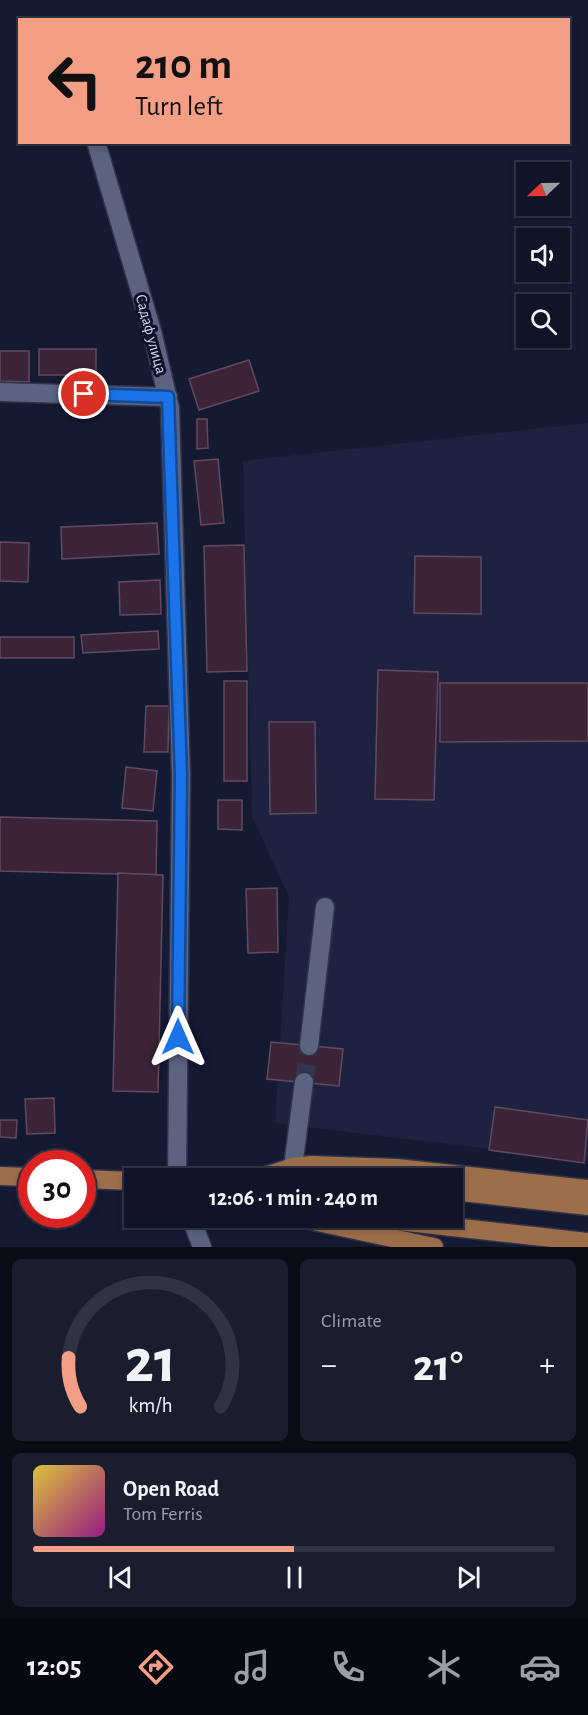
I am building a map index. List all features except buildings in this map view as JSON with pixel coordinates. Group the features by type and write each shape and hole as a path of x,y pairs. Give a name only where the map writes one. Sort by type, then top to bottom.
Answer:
{"main road":[{"path":"290,1168 311,1165 397,1168 588,1189"},
{"path":"0,1176 18,1177"},
{"path":"96,1180 124,1181"},
{"path":"463,1192 588,1206"},
{"path":"346,1228 434,1247"},
{"path":"461,1228 588,1242"}],"street":[{"name":"Садаф улица","path":"97,144 152,331 168,397 181,776 177,1168"},
{"path":"0,392 168,397"},
{"path":"309,1046 325,907"},
{"path":"293,1167 304,1082"},
{"path":"194,1228 201,1247"}],"shaded area":[{"path":"588,423 588,1161 275,1123 289,897 252,816 243,461"}],"tunnel":[{"path":"304,1082 309,1046"}],"route":[{"path":"84,394 168,397 170,408 181,776 178,1037"}]}
